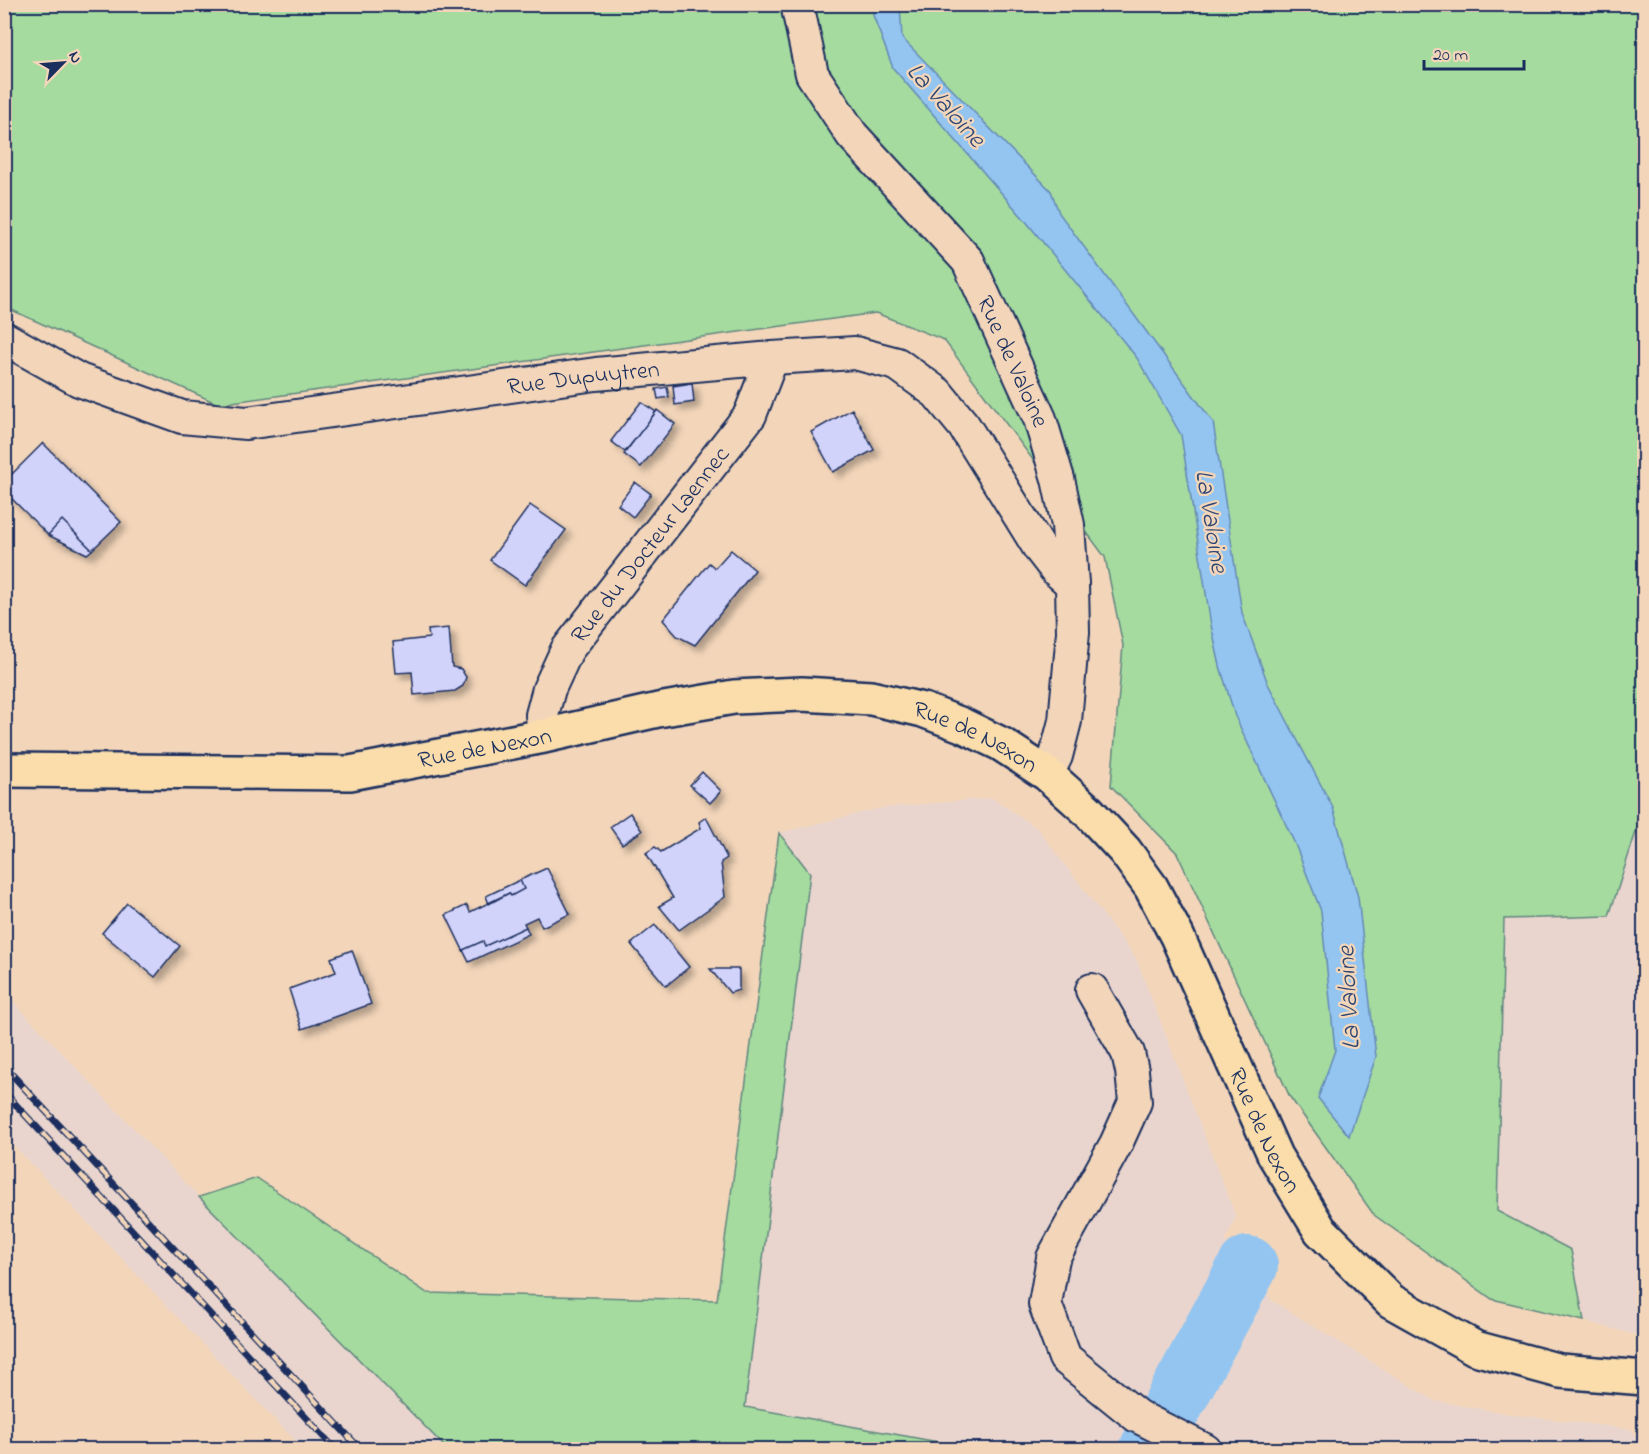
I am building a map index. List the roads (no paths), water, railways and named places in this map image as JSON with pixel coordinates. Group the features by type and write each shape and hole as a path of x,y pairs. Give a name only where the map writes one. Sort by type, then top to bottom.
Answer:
{"main road":[{"name":"Rue de Nexon","path":"4,770 350,773 544,736 658,710 734,697 802,694 871,698 923,710 962,725 1001,744 1047,774 1087,810 1125,850 1151,887 1177,936 1275,1156 1320,1230 1391,1301 1474,1348 1560,1371 1644,1378"}],"street":[{"name":"Rue de Valoine","path":"797,4 812,74 852,135 968,261 1041,419 1068,525 1073,632 1065,720 1056,756 1047,774"},
{"name":"Rue Dupuytren","path":"4,338 78,380 182,417 246,423 596,374 855,353 897,364 937,393 964,426 1040,549 1057,571 1072,584"},
{"name":"Rue du Docteur Laennec","path":"544,736 542,715 549,688 567,650 750,415 772,358"},
{"path":"1092,990 1128,1053 1135,1102 1116,1144 1053,1258 1045,1304 1065,1358 1137,1416 1205,1449"}],"water":[{"path":"872,5 900,5 902,38 1051,191 1059,213 1213,422 1242,613 1268,684 1333,808 1358,897 1376,1057 1349,1136 1318,1098 1335,1050 1321,911 1295,844 1235,716 1220,666 1211,625 1181,435 1137,358 1024,219 893,68 873,15"},
{"path":"1155,1425 1169,1449 1130,1450"}],"waterway":[{"name":"La Valoine","path":"1149,1450 1248,1266"}],"railway":[{"path":"4,1066 361,1450"},
{"path":"4,1092 336,1450"}]}
